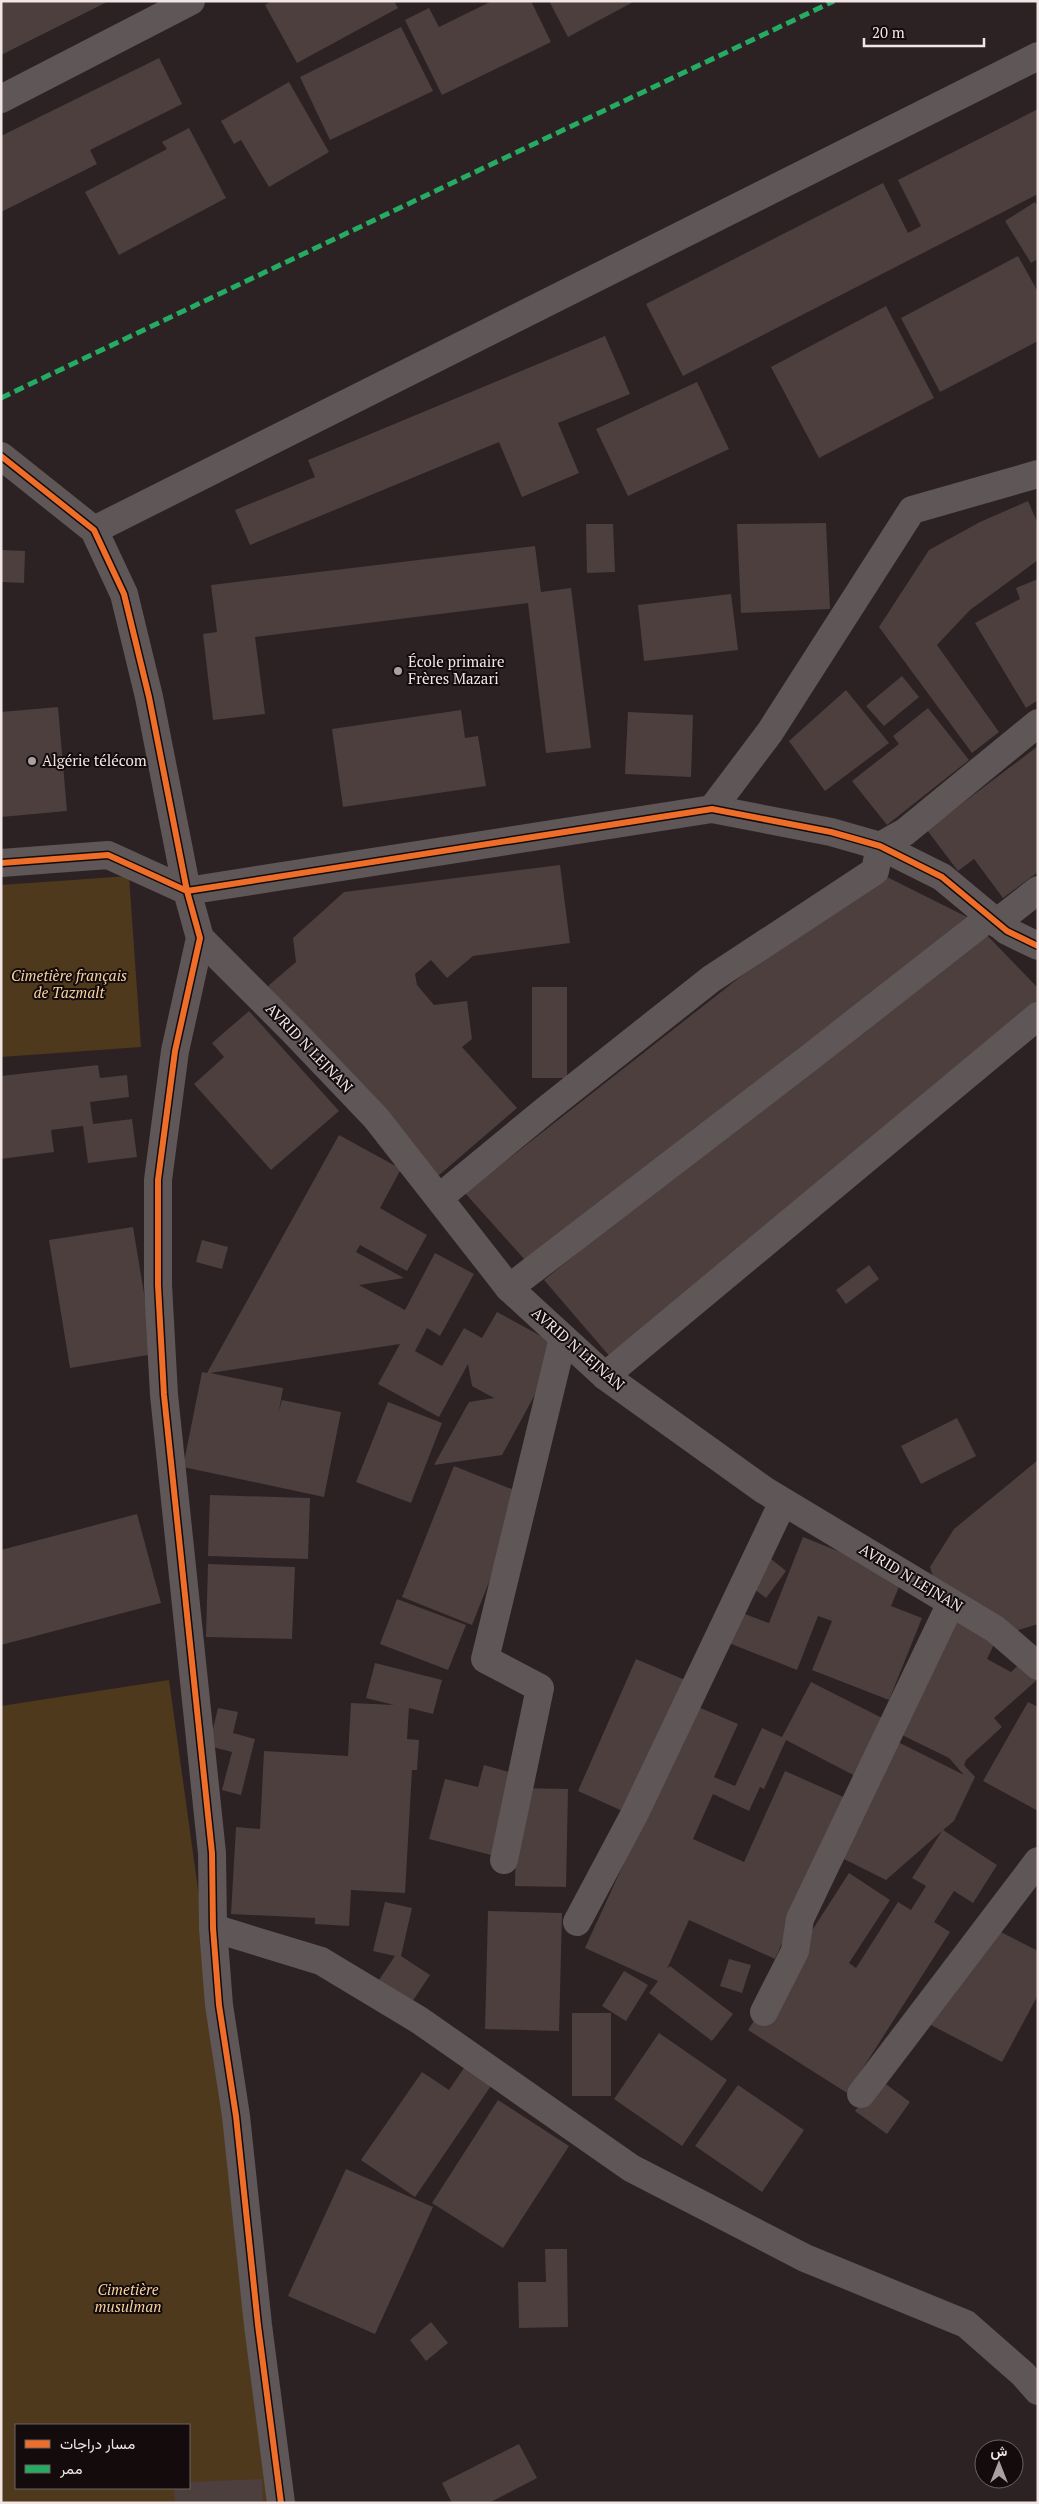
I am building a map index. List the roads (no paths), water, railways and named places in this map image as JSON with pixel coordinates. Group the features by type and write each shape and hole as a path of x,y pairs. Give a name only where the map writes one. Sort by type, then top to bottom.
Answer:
{"street":[{"path":"1,99 191,1"},
{"path":"94,530 1038,56"},
{"path":"1,456 94,530 124,594 149,697 187,891 200,938 175,1051 158,1180 158,1285 164,1395 212,1853 212,1928 219,2005 236,2116 256,2307 280,2503"},
{"path":"712,808 770,732 912,510 1038,474"},
{"path":"440,1197 548,1108 711,979 875,871 880,846 905,832 1038,723"},
{"path":"1,863 108,855 187,891 712,808 831,832 880,846 942,878 1007,931 1038,946"},
{"path":"509,1288 978,926 1038,890"},
{"name":"AVRID N LEJNAN","path":"200,938 376,1118 440,1197 509,1288 605,1376 783,1502 995,1629 1038,1666"},
{"path":"605,1376 1038,1016"},
{"path":"504,1860 540,1688 485,1659 563,1338"},
{"path":"577,1922 635,1813 783,1502"},
{"path":"764,2012 794,1951 800,1919 951,1603"},
{"path":"861,2094 1038,1861"},
{"path":"212,1928 321,1961 419,2020 631,2168 805,2258 966,2324 1023,2374 1038,2391"}],"place":[{"name":"École primaire Frères Mazari","path":"398,671"},
{"name":"Algérie télécom","path":"32,761"}],"park label":[{"name":"Cimetière français de Tazmalt","path":"69,984"},
{"name":"Cimetière musulman","path":"128,2298"}]}
